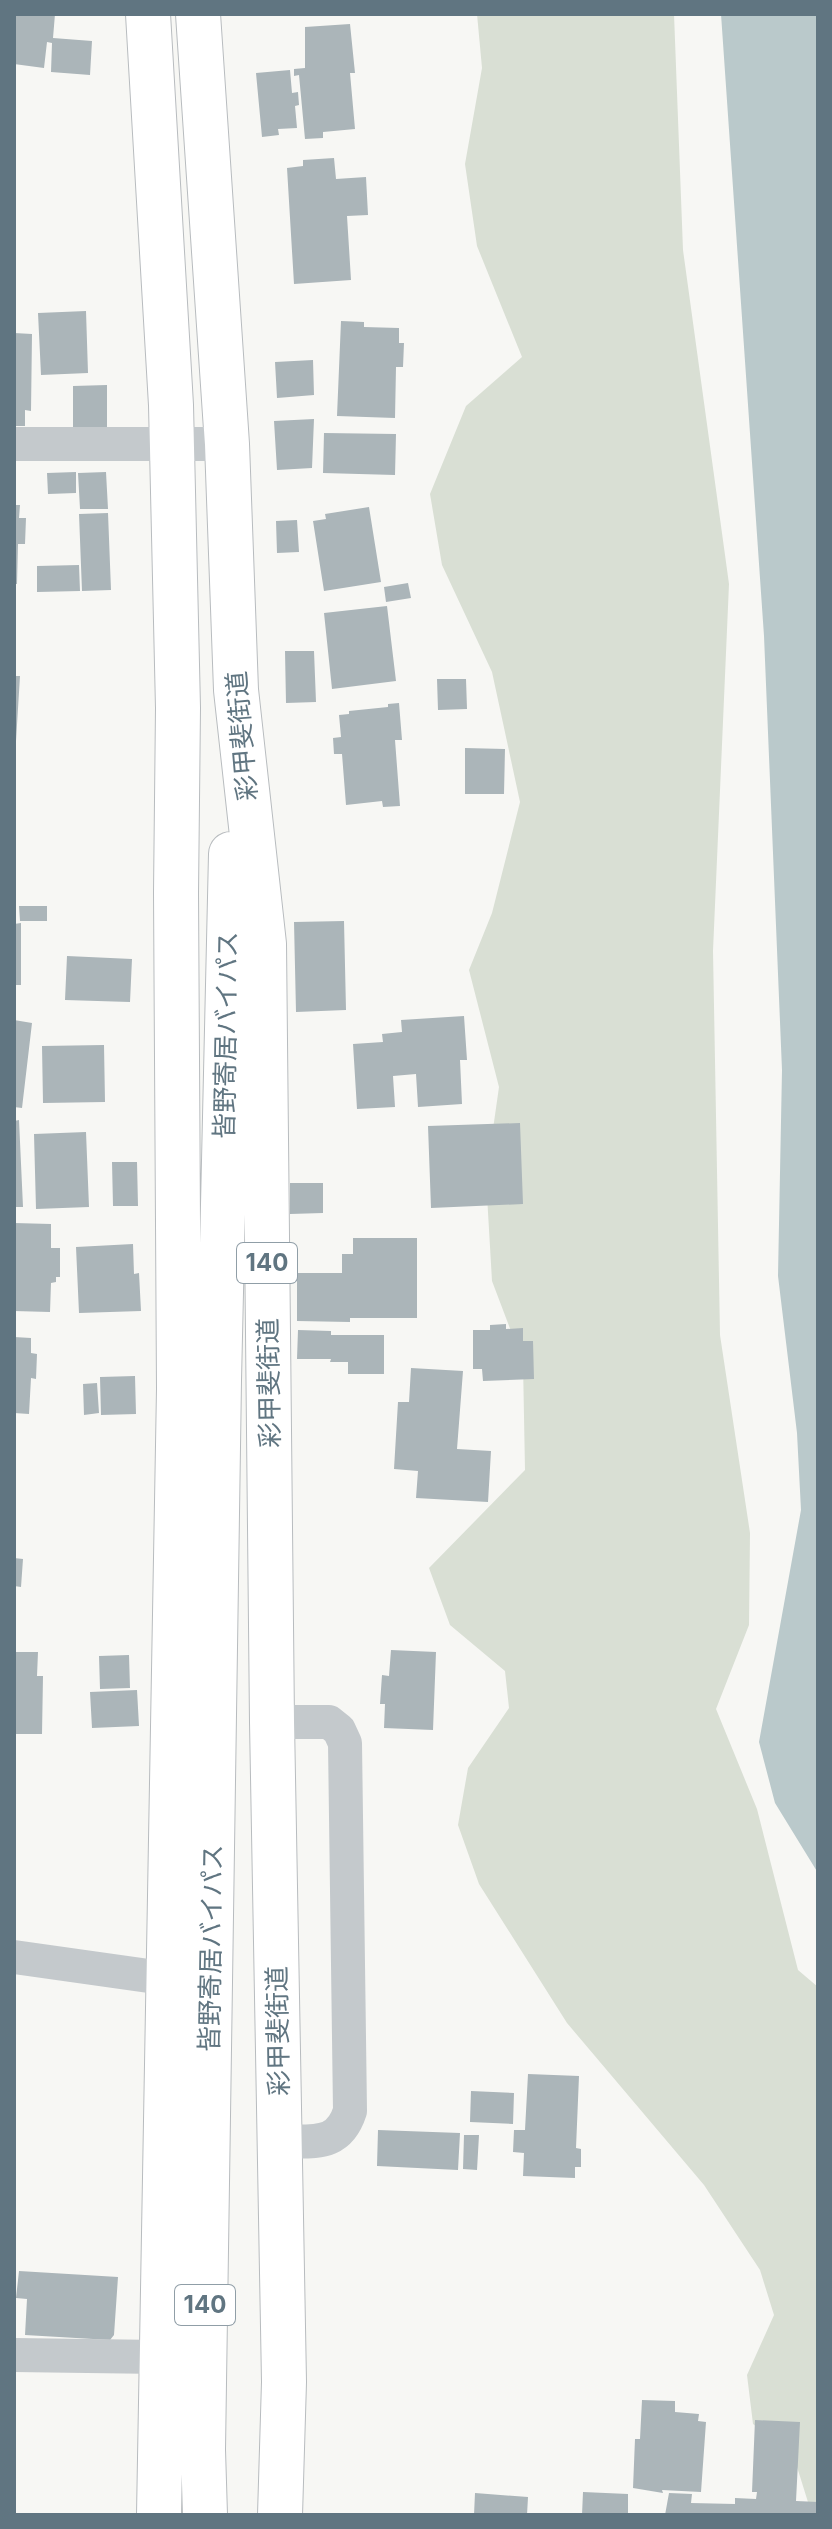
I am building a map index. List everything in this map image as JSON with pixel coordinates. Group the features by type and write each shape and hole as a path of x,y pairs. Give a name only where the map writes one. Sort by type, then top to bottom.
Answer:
{"highway":[{"name":"140","path":"148,14 172,444 178,708 179,1389 159,2515"},
{"name":"彩甲斐街道","path":"198,14 227,444 236,690 264,944 272,1722 284,2382 280,2515"},
{"name":"皆野寄居バイパス","path":"205,2515 203,2450 219,1380 236,690"},
{"name":"皆野寄居バイパス","path":"178,708 219,1380"}],"street":[{"path":"14,444 227,444"},
{"path":"272,1722 329,1722 339,1730 345,1743 350,2111 344,2128 331,2139 280,2142"},
{"path":"14,1957 170,1979"},
{"path":"14,2355 161,2357"}],"shaded area":[{"path":"477,14 674,14 683,250 729,584 713,951 720,1335 750,1533 749,1625 716,1709 757,1809 798,1970 818,1987 818,2515 812,2515 793,2454 753,2424 747,2375 774,2315 760,2270 704,2185 567,2023 479,1884 458,1825 468,1768 509,1708 505,1671 450,1625 429,1568 525,1470 523,1363 492,1281 486,1178 499,1087 469,970 492,913 520,802 492,672 442,565 430,494 466,406 522,357 477,246 465,164 482,68"},
{"path":"721,14 818,14 818,1873 775,1803 759,1742 801,1510 797,1433 778,1276 782,1070 764,636"}],"building":[{"path":"14,14 55,14 53,38 92,41 90,75 51,72 52,43 47,42 44,68 14,64"},
{"path":"350,24 355,73 350,73 355,129 323,132 323,138 305,139 299,75 294,76 294,69 305,68 305,27"},
{"path":"290,70 292,93 298,92 299,105 295,106 297,128 278,129 279,135 262,137 256,73"},
{"path":"334,158 336,179 366,177 368,215 347,216 351,280 294,284 287,168 303,166 303,160"},
{"path":"86,311 88,373 41,375 38,313"},
{"path":"341,321 364,322 364,327 399,328 399,343 404,343 403,367 396,367 395,418 337,416"},
{"path":"14,333 32,334 31,411 25,410 25,426 14,426"},
{"path":"313,360 314,395 277,398 275,362"},
{"path":"107,385 107,429 73,429 73,386"},
{"path":"314,419 312,468 277,470 274,421"},
{"path":"324,433 396,434 395,475 323,473"},
{"path":"76,472 76,493 48,494 47,473"},
{"path":"106,472 108,509 80,509 78,473"},
{"path":"14,505 20,505 19,518 26,518 25,544 18,544 17,584 14,584"},
{"path":"369,507 381,582 324,591 313,521 326,519 325,514"},
{"path":"108,513 111,590 82,591 79,514"},
{"path":"297,520 299,552 277,553 276,521"},
{"path":"79,565 80,591 37,592 37,566"},
{"path":"408,583 411,598 386,602 384,587"},
{"path":"387,606 396,681 332,689 324,613"},
{"path":"285,651 314,651 316,702 286,703"},
{"path":"14,676 20,676 16,741 14,741"},
{"path":"437,679 466,679 467,709 438,710"},
{"path":"399,703 402,740 395,740 400,806 383,807 382,801 346,805 342,754 334,754 333,738 341,737 339,715"},
{"path":"465,748 505,749 504,794 465,794"},
{"path":"19,906 47,906 47,921 20,921"},
{"path":"344,921 346,1010 296,1012 294,922"},
{"path":"21,923 21,985 14,985 14,924"},
{"path":"67,956 132,959 130,1002 65,1000"},
{"path":"464,1016 467,1060 460,1060 462,1104 418,1107 416,1074 393,1076 395,1107 357,1109 353,1044 383,1042 382,1034 402,1032 401,1020"},
{"path":"14,1020 32,1023 22,1108 14,1107"},
{"path":"104,1045 105,1102 43,1103 42,1046"},
{"path":"19,1120 23,1207 14,1207 14,1121"},
{"path":"520,1123 523,1204 431,1208 428,1126"},
{"path":"86,1132 89,1207 36,1209 34,1134"},
{"path":"112,1162 137,1162 138,1206 113,1206"},
{"path":"290,1183 323,1183 323,1213 290,1214"},
{"path":"14,1223 51,1224 51,1248 60,1248 60,1277 51,1283 50,1312 14,1311"},
{"path":"353,1238 417,1238 417,1318 297,1321 297,1273 342,1273 342,1254 353,1254"},
{"path":"133,1244 134,1274 139,1273 141,1311 79,1313 76,1247"},
{"path":"506,1324 506,1329 523,1328 523,1341 533,1341 534,1379 483,1381 482,1369 473,1369 473,1330 490,1330 490,1325"},
{"path":"298,1330 331,1331 331,1335 384,1335 384,1374 348,1374 348,1362 297,1359"},
{"path":"14,1337 31,1338 31,1353 37,1354 36,1379 31,1378 29,1414 14,1413"},
{"path":"411,1368 463,1371 457,1449 491,1451 488,1502 416,1498 418,1471 394,1469 398,1402 409,1402"},
{"path":"135,1376 136,1414 101,1415 100,1377"},
{"path":"97,1383 99,1413 84,1415 83,1384"},
{"path":"14,1558 23,1559 21,1587 14,1586"},
{"path":"391,1650 436,1652 433,1730 384,1728 385,1704 380,1704 382,1675 389,1676"},
{"path":"14,1652 38,1652 37,1676 43,1676 42,1734 14,1734"},
{"path":"129,1655 130,1688 100,1689 99,1656"},
{"path":"137,1690 139,1726 92,1728 90,1692"},
{"path":"528,2074 579,2076 576,2148 581,2149 581,2167 575,2167 575,2178 523,2176 524,2153 513,2152 514,2130 525,2130"},
{"path":"471,2091 514,2093 513,2124 470,2122"},
{"path":"378,2130 460,2133 458,2170 377,2166"},
{"path":"464,2135 479,2135 477,2170 463,2169"},
{"path":"19,2271 118,2277 114,2335 110,2340 25,2335 27,2299 16,2298"},
{"path":"642,2400 675,2401 675,2412 699,2414 698,2421 706,2422 701,2492 662,2490 663,2493 633,2488 635,2439 640,2439"},
{"path":"755,2420 800,2422 796,2501 818,2502 818,2515 665,2515 669,2493 692,2494 691,2503 735,2504 735,2498 756,2499 757,2492 752,2492"},
{"path":"583,2492 628,2494 628,2515 582,2515"},
{"path":"475,2493 528,2497 527,2515 474,2515"}]}
